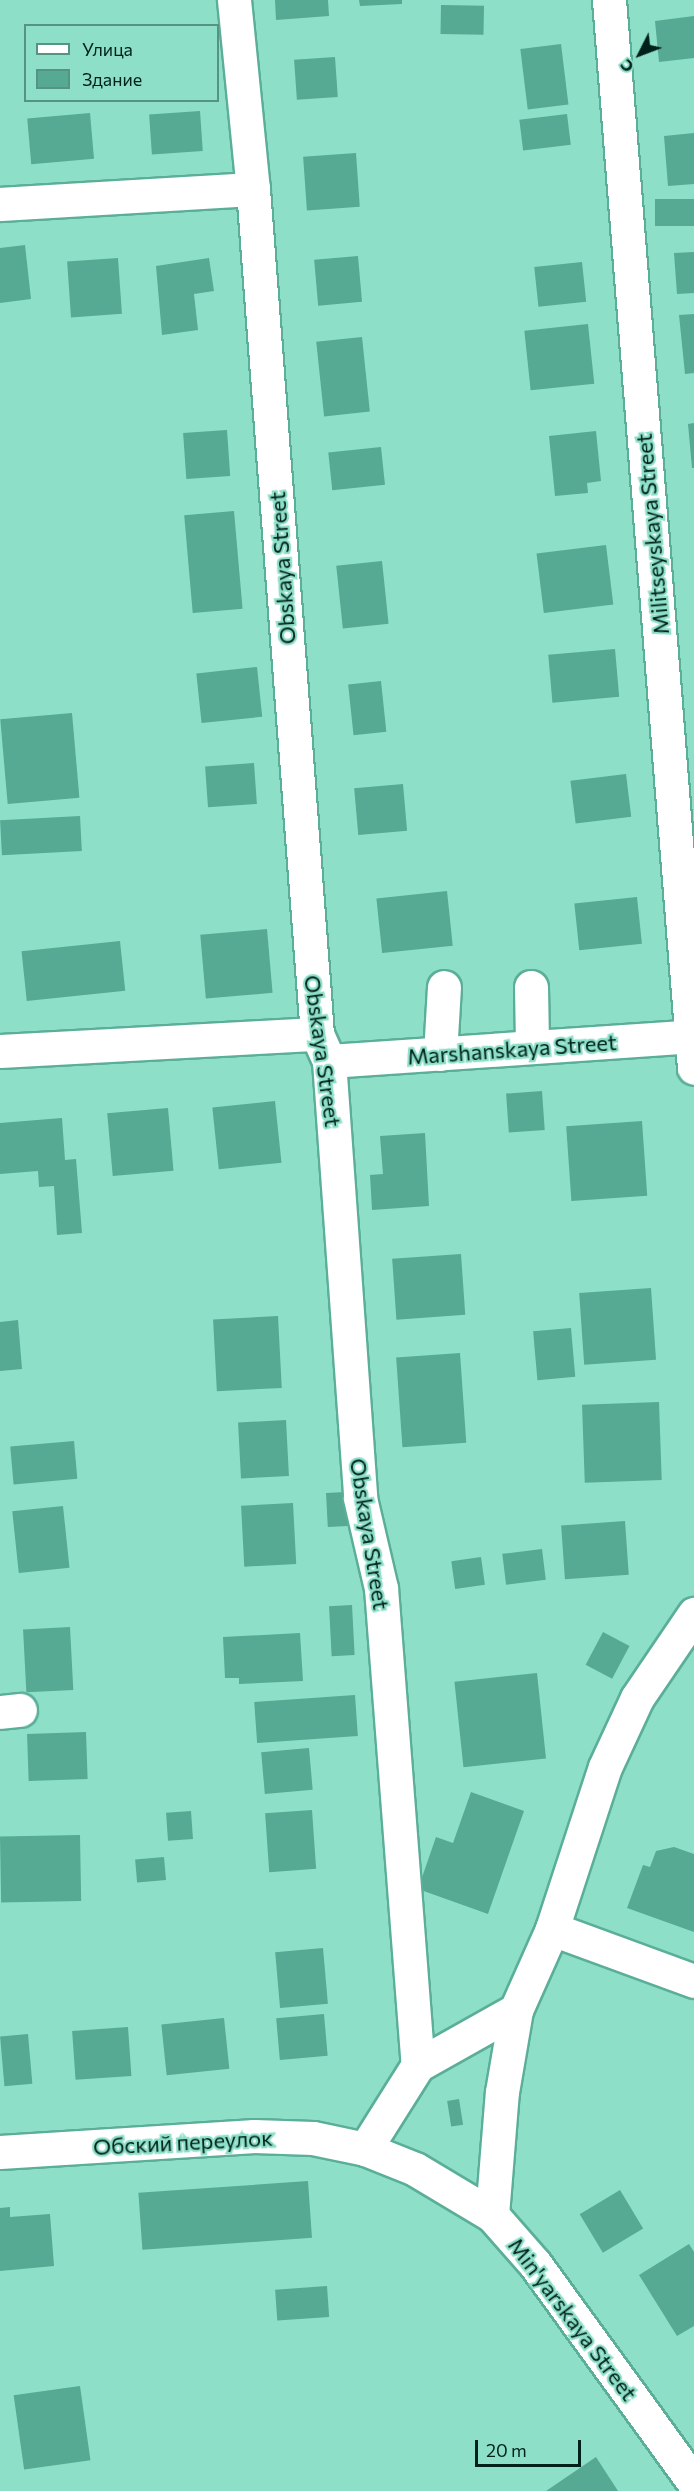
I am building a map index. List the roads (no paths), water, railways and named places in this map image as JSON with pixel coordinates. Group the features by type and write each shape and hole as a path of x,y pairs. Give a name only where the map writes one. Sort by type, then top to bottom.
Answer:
{"street":[{"name":"Obskaya Street","path":"234,0 253,189 360,1498 381,1588 418,2065"},
{"name":"Militseyskaya Street","path":"609,0 694,1068"},
{"path":"0,204 253,189"},
{"path":"440,1054 444,987"},
{"path":"531,987 532,1047"},
{"name":"Marshanskaya Street","path":"0,1051 323,1048 440,1054 693,1036"},
{"path":"492,2215 501,2092 516,2010 552,1929 605,1767 637,1698 694,1614"},
{"path":"552,1929 694,1981"},
{"path":"365,2149 418,2065 516,2010"},
{"name":"Обский переулок","path":"0,2152 254,2136 313,2138 365,2149 457,2190 492,2215"},
{"name":"Min'yarskaya Street","path":"492,2215 535,2264 694,2483"}]}
